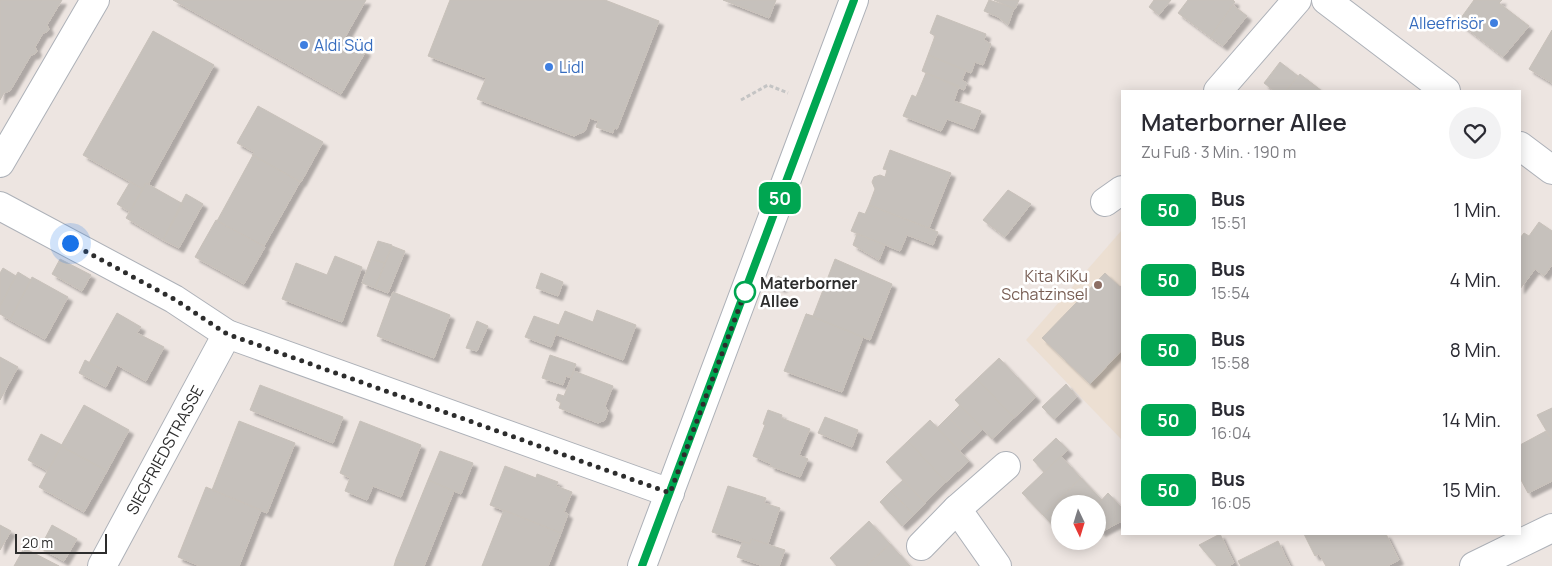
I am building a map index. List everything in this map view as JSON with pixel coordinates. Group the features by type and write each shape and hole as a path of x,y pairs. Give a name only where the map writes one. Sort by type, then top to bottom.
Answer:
{"street":[{"path":"0,163 95,0"},
{"path":"642,566 854,0"},
{"path":"1219,90 1297,0"},
{"path":"1326,0 1445,90"},
{"path":"1521,147 1552,170"},
{"path":"0,206 174,299 227,334 670,493"},
{"name":"SIEGFRIEDSTRASSE","path":"102,566 227,334"},
{"path":"921,546 957,509 1006,466"},
{"path":"957,509 997,566"},
{"path":"1474,566 1552,528"}],"path":[{"path":"742,100 768,85 815,103"}],"shaded area":[{"name":"Kita KiKu Schatzinsel","path":"1121,231 1121,439 1026,340"}],"building":[{"path":"0,0 62,0 47,25 49,29 43,33 35,47 37,51 31,55 10,91 4,93 0,100"},
{"name":"Aldi Süd","path":"173,0 366,0 344,39 366,51 341,94"},
{"name":"Lidl","path":"450,0 605,0 659,21 617,129 614,128 613,133 596,127 598,121 590,118 585,131 574,136 477,99 486,78 428,56"},
{"path":"723,0 776,0 769,18"},
{"path":"989,0 1014,8 1008,25 998,17 984,11"},
{"path":"994,0 1019,0 1015,9"},
{"path":"1154,0 1171,0 1159,15 1149,7"},
{"path":"1188,0 1233,0 1235,2 1210,37 1178,13"},
{"path":"1474,0 1502,0 1499,3 1529,26 1503,57 1458,22"},
{"path":"1233,5 1247,16 1223,46 1210,37"},
{"path":"937,15 986,34 984,40 991,44 983,65 975,62 971,73 928,55 935,36 930,33"},
{"path":"1552,30 1552,83 1529,69"},
{"path":"153,31 214,65 148,185 146,183 143,189 83,155"},
{"path":"928,55 966,70 962,80 967,83 964,90 922,71"},
{"path":"1280,62 1298,76 1287,90 1273,90 1264,83"},
{"path":"926,73 959,86 954,101 981,111 974,129 947,119 941,131 903,116 912,95 916,97"},
{"path":"1300,74 1321,90 1287,90"},
{"path":"258,106 323,142 301,182 252,155 254,152 237,143"},
{"path":"890,150 951,173 929,228 869,205 875,189 872,182 874,177 880,175 885,177 887,170 883,169"},
{"path":"253,155 300,182 264,246 217,221"},
{"path":"130,182 143,189 130,212 117,204"},
{"path":"146,183 183,204 163,240 126,218"},
{"path":"1008,190 1031,204 1005,237 983,220"},
{"path":"186,194 203,204 179,248 163,240"},
{"path":"869,205 938,232 933,245 907,235 900,251 851,231 859,212 865,214"},
{"path":"216,220 265,247 244,284 195,257"},
{"path":"1539,222 1552,231 1552,265 1544,276 1535,269 1521,288 1521,237 1524,233 1529,236"},
{"path":"857,234 885,245 879,260 853,245"},
{"path":"378,241 392,245 385,263 371,259"},
{"path":"392,246 405,251 388,293 375,288"},
{"path":"335,256 362,267 342,322 282,299 296,263 327,275"},
{"path":"60,259 91,275 82,291 52,274"},
{"path":"371,259 385,263 375,288 362,283"},
{"path":"835,259 892,284 870,340 806,314 813,316"},
{"path":"3,268 16,276 0,306 0,273"},
{"path":"18,272 31,280 10,320 0,314 0,306"},
{"path":"541,273 563,282 558,296 536,288"},
{"path":"1105,273 1121,286 1121,351 1090,384 1042,338"},
{"path":"778,276 785,280 782,288 774,285"},
{"path":"32,277 68,297 45,339 10,320"},
{"path":"393,292 450,315 434,358 377,336"},
{"path":"597,310 636,325 623,360 555,334 565,311 593,322"},
{"path":"117,313 141,327 137,333 164,347 146,381 117,365 112,375 89,363"},
{"path":"806,314 863,337 842,392 784,371"},
{"path":"534,316 559,325 551,347 525,337"},
{"path":"477,321 488,326 477,351 466,348"},
{"path":"550,355 576,364 571,378 566,376 563,385 542,378"},
{"path":"0,357 18,367 0,400"},
{"path":"999,358 1036,397 1014,418 977,379"},
{"path":"85,360 112,375 106,387 79,373"},
{"path":"574,371 613,386 605,406 608,411 605,420 598,423 559,408 561,403 556,400 558,394 564,396"},
{"path":"977,379 1014,418 992,439 955,400"},
{"path":"1066,384 1077,397 1054,419 1042,407"},
{"path":"260,385 343,417 333,443 250,410"},
{"path":"84,405 129,430 107,471 61,446"},
{"path":"960,405 983,429 971,440 948,417"},
{"path":"1552,408 1552,440 1537,415"},
{"path":"768,410 782,415 781,418 810,429 799,455 808,459 800,477 770,466 771,464 753,456 765,425 763,424"},
{"path":"825,417 858,430 852,447 818,433"},
{"path":"948,417 971,440 959,451 937,428"},
{"path":"930,420 969,461 946,482 908,441"},
{"path":"239,421 295,443 267,513 212,490"},
{"path":"360,421 421,445 401,497 373,486 367,500 345,491 350,478 340,473"},
{"path":"1546,431 1552,440 1552,481 1528,493 1521,480 1521,444"},
{"path":"41,434 62,445 48,471 28,460"},
{"path":"1056,438 1068,450 1044,472 1033,460"},
{"path":"908,441 946,482 925,503 886,462"},
{"path":"61,446 107,471 84,512 39,487"},
{"path":"440,451 473,463 461,494 428,480"},
{"path":"1061,456 1081,478 1064,495 1051,495 1051,507 1043,515 1022,493"},
{"path":"505,466 536,478 537,474 558,482 556,486 572,492 564,512 568,514 561,533 490,505"},
{"path":"1081,478 1097,495 1064,495"},
{"path":"428,480 454,491 424,566 414,566 396,559"},
{"path":"903,480 926,503 914,515 891,491"},
{"path":"728,486 766,498 764,503 780,508 768,544 751,539 750,544 712,532"},
{"path":"206,487 261,510 239,566 200,566 178,557"},
{"path":"891,491 914,515 902,526 880,502"},
{"path":"1108,493 1121,507 1121,522 1106,529 1106,495"},
{"path":"1051,507 1051,523 1043,515"},
{"path":"504,510 561,533 548,566 482,566"},
{"path":"869,521 890,544 866,566 837,566 830,558"},
{"path":"0,525 11,531 0,550"},
{"path":"52,525 77,539 64,561 40,548"},
{"path":"1220,535 1234,563 1228,566 1217,566 1199,545"},
{"path":"1304,535 1386,535 1399,560 1387,566 1326,566 1319,554 1315,556"},
{"path":"751,539 785,550 779,566 763,566 737,557 743,541 750,544"},
{"path":"1278,541 1290,566 1241,566 1238,561"},
{"path":"890,544 910,566 866,566"},
{"path":"24,548 59,566 14,566"},
{"path":"396,559 414,566 394,566"}],"bus line":[{"name":"50","path":"642,566 854,0"}],"place":[{"name":"Alleefrisör","path":"1494,23"},
{"name":"Aldi Süd","path":"304,45"},
{"name":"Lidl","path":"549,67"},
{"name":"Kita KiKu Schatzinsel","path":"1098,285"},
{"name":"Materborner Allee","path":"745,292"}],"route":[{"path":"70,243 174,299 227,334 544,446 670,493 745,292"}]}
